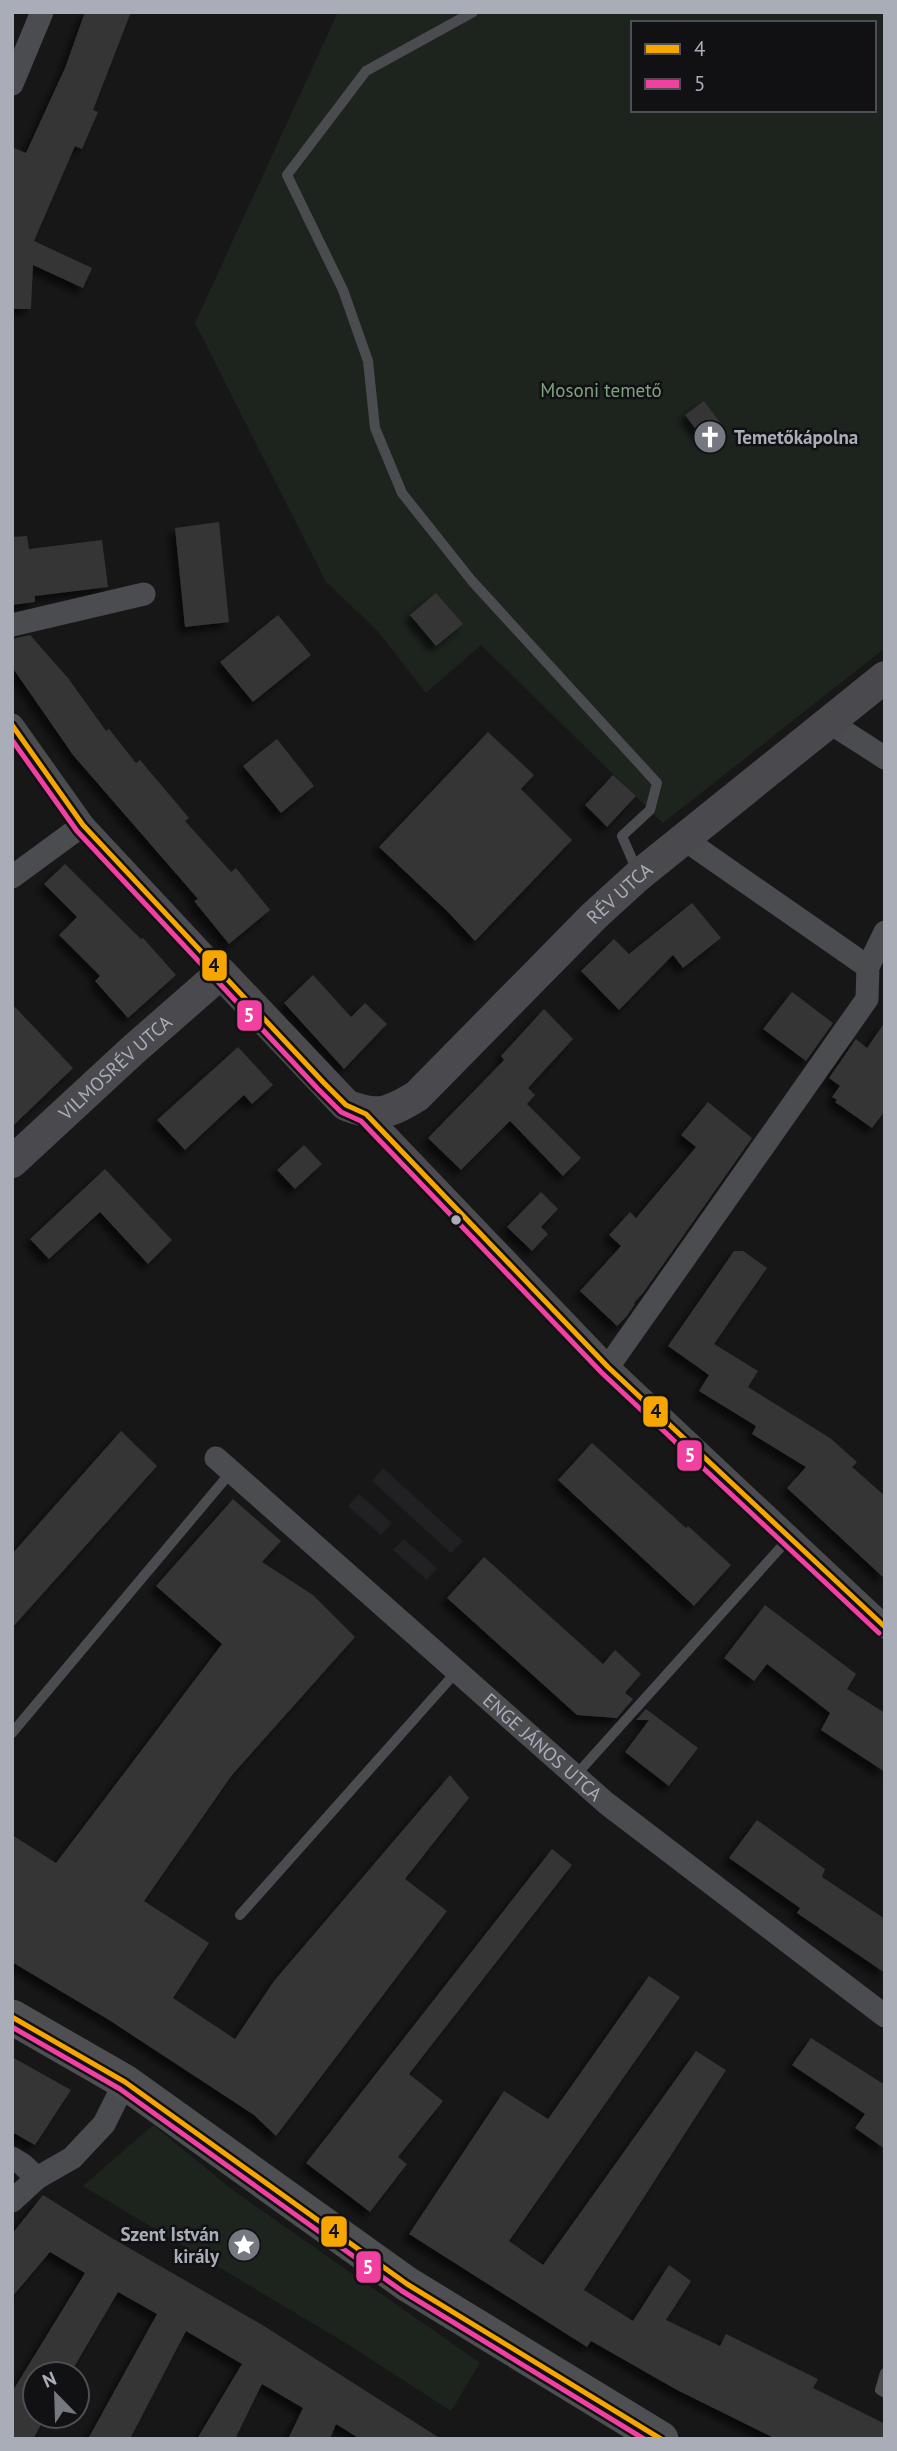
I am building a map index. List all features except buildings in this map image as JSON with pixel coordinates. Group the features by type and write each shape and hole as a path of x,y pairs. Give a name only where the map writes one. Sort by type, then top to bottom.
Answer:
{"main road":[{"name":"RÉV UTCA","path":"366,1114 391,1112 417,1096 501,1008 639,875 885,677"},
{"path":"221,973 346,1105 366,1114"},
{"name":"VILMOSRÉV UTCA","path":"12,1162 221,973"},
{"path":"12,2017 125,2082 407,2284 661,2439"}],"street":[{"path":"12,84 42,12"},
{"path":"12,625 144,594"},
{"path":"829,722 885,758"},
{"path":"12,725 83,825 221,973"},
{"path":"12,877 83,825"},
{"path":"684,839 868,967"},
{"path":"608,1367 867,999 868,967 885,932"},
{"path":"366,1114 608,1367 885,1627"},
{"name":"ENGE JÁNOS UTCA","path":"224,1465 606,1802 885,2016"},
{"path":"12,2201 37,2178 72,2158 104,2124 125,2082"},
{"path":"12,2158 37,2178"}],"lane":[{"path":"473,12 366,71 287,175 343,290 368,361 375,428 402,493 472,581 657,783 650,810 622,836 639,875"},
{"path":"12,1733 224,1465"},
{"path":"576,1775 790,1537"},
{"path":"240,1916 457,1671"},
{"path":"885,2373 880,2390 885,2393"}],"shaded area":[{"path":"383,1468 463,1541 451,1553 372,1481"},
{"path":"359,1494 392,1523 381,1535 348,1506"},
{"path":"404,1539 437,1568 427,1580 393,1550"}],"green space":[{"name":"Mosoni temető","path":"338,12 885,12 885,648 663,823 481,645 426,693 377,630 326,582 195,323"},
{"path":"153,2125 234,2191 480,2363 451,2411 349,2345 83,2186"}],"transit line":[{"name":"4","path":"12,725 83,825 324,1083 346,1105 366,1114 608,1367 885,1627"},
{"name":"5","path":"12,740 77,831 318,1089 341,1112 361,1121 602,1373 879,1633"},
{"name":"4","path":"12,2017 125,2082 407,2284 661,2439"},
{"name":"5","path":"12,2027 120,2089 402,2291 644,2439"}],"place":[{"name":"Temetőkápolna","path":"710,437"},
{"name":"Szent István király","path":"244,2245"}]}
